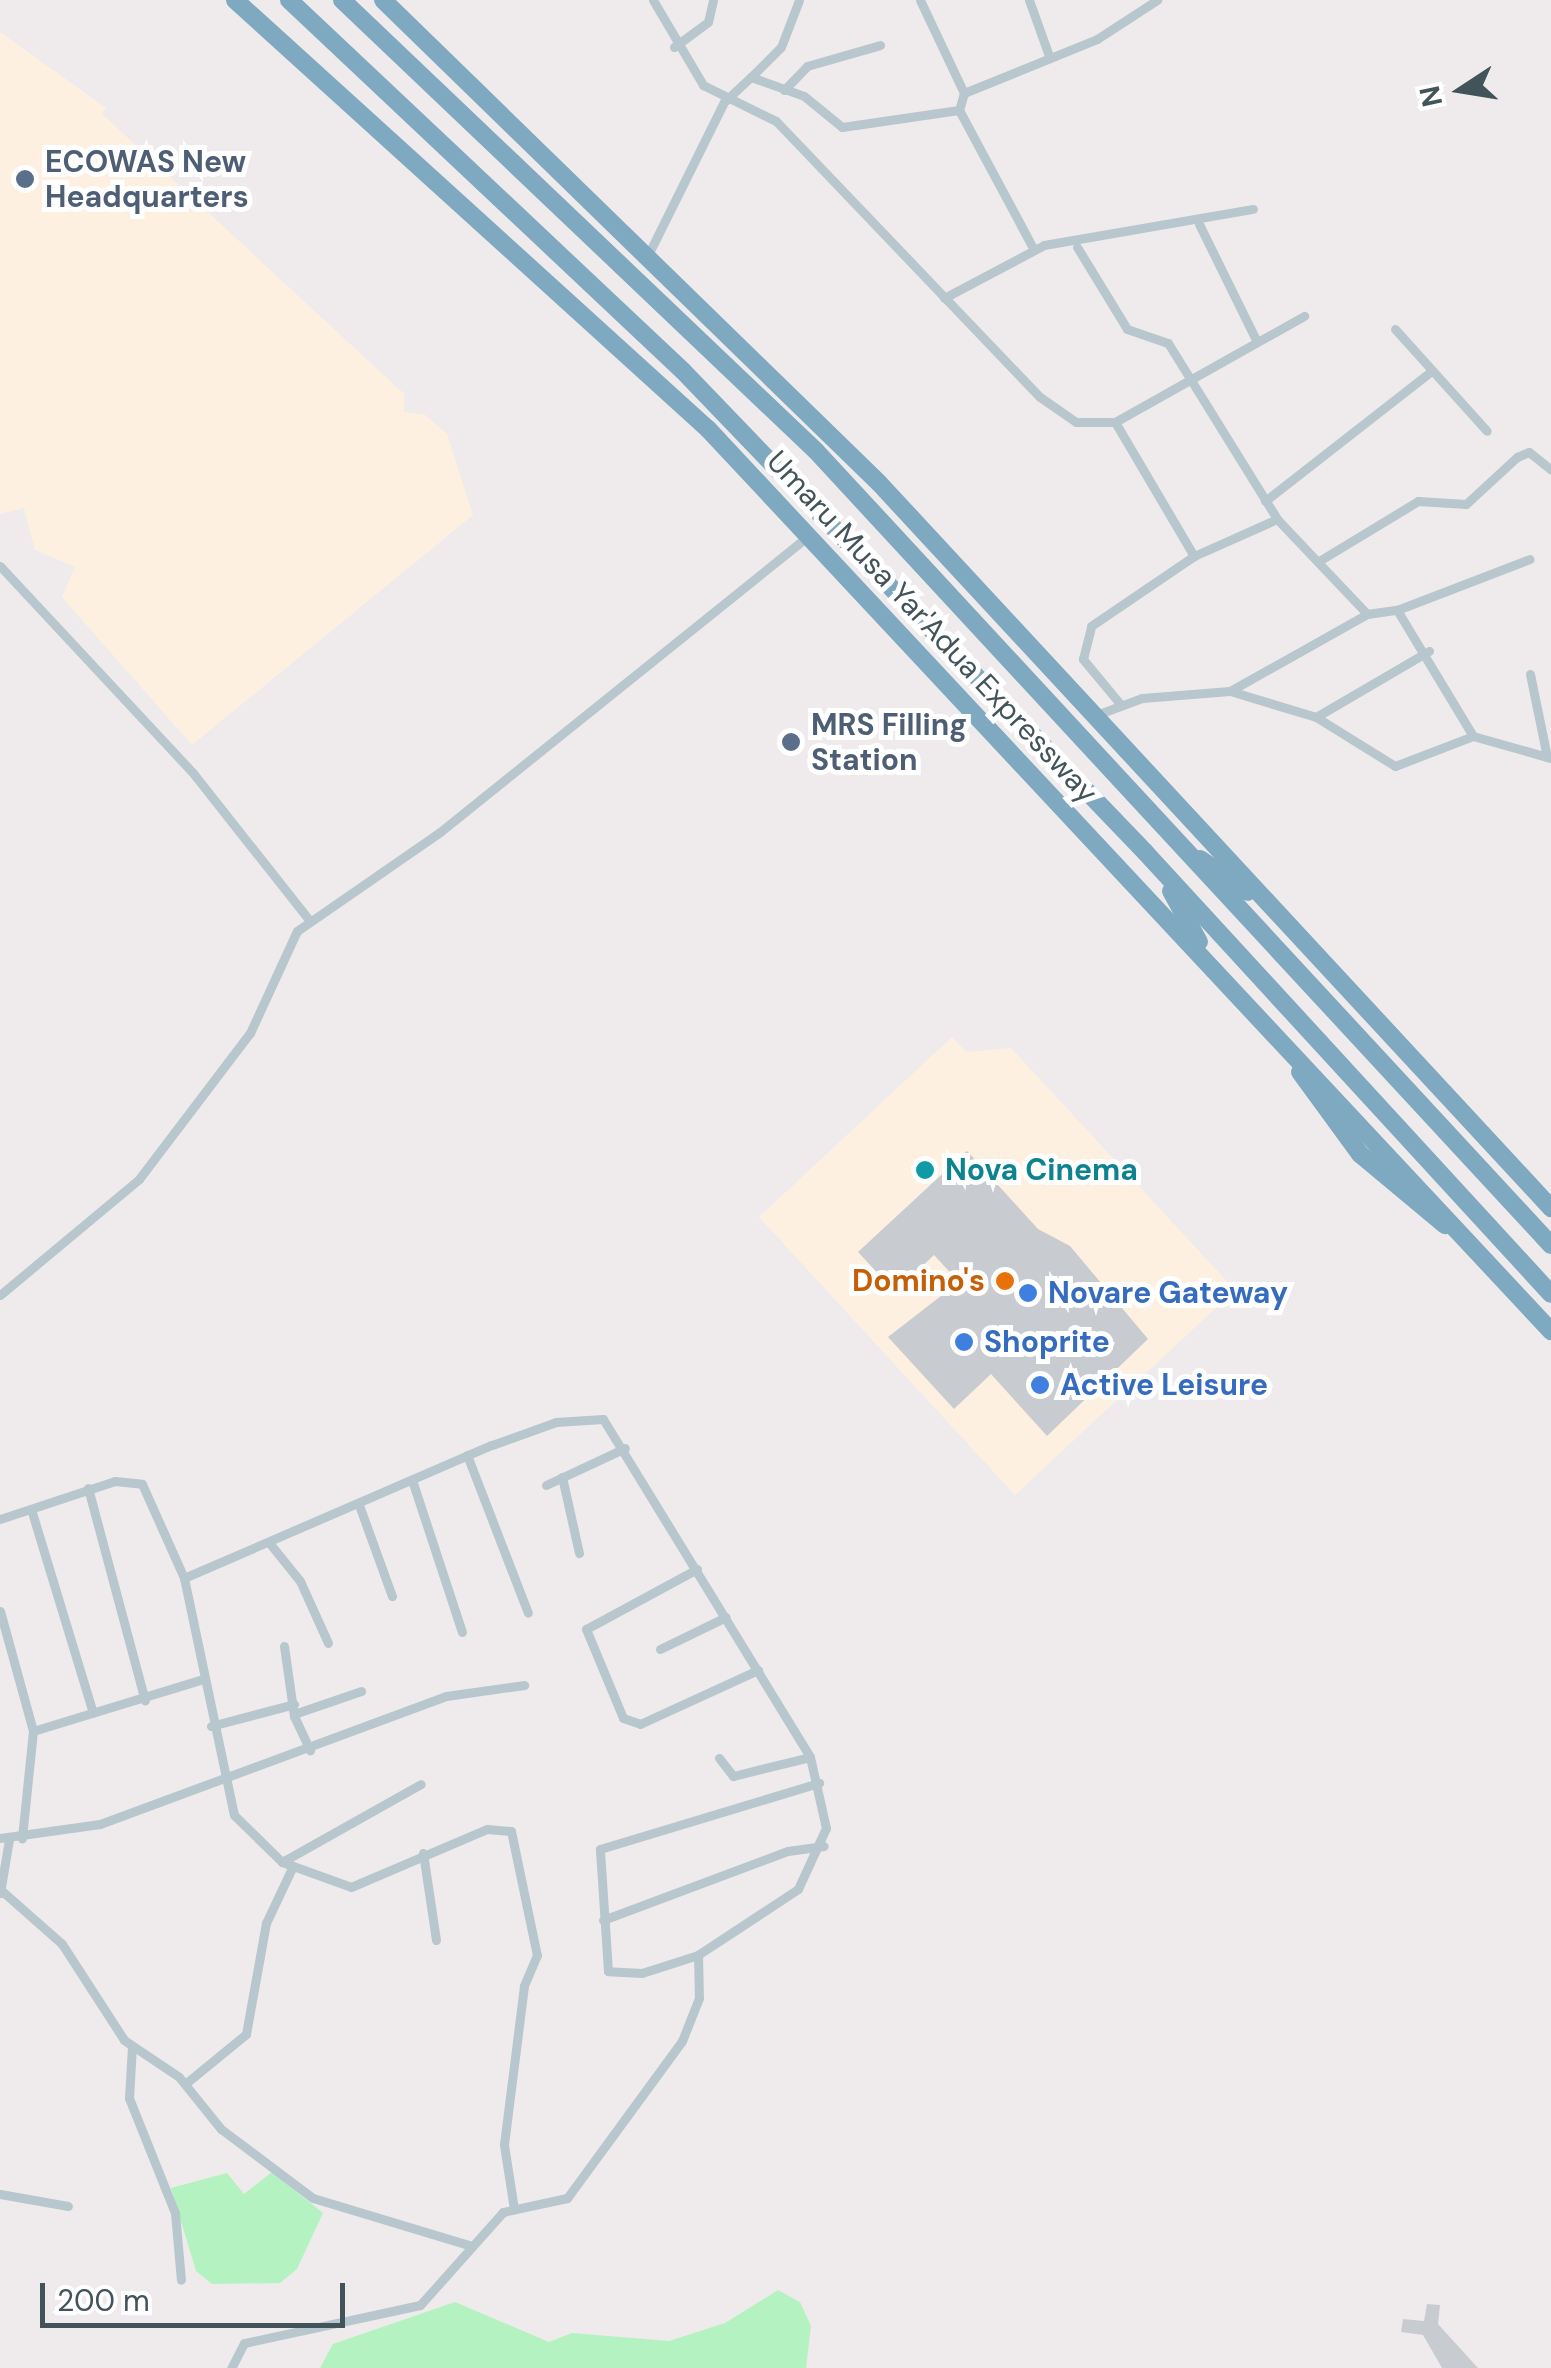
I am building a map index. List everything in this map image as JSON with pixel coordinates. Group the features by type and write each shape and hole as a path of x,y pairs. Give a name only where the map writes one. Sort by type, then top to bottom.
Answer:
{"highway":[{"name":"Umaru Musa Yar'Adua Expressway","path":"235,0 594,320 808,537 1551,1332"},
{"name":"Umaru Musa Yar'Adua Expressway","path":"290,0 682,371 1156,864 1551,1294"},
{"name":"Umaru Musa Yar'Adua Expressway","path":"342,0 816,450 1174,842 1551,1244"},
{"name":"Umaru Musa Yar'Adua Expressway","path":"383,0 648,253 995,608 1551,1208"},
{"path":"995,608 1066,723"},
{"path":"933,670 1030,733"},
{"path":"1174,842 1274,910"},
{"path":"1156,864 1213,967"}],"street":[{"path":"653,0 674,46 724,102 776,121 1059,412 1088,425 1116,422 1255,338 1304,316"},
{"path":"674,46 708,22 713,0"},
{"path":"648,253 724,102 781,47 798,0"},
{"path":"920,0 964,93 959,110 1034,250"},
{"path":"1028,0 1049,56"},
{"path":"964,93 1098,38 1158,0"},
{"path":"784,90 807,66 880,45"},
{"path":"751,77 784,90 842,127 959,110"},
{"path":"944,298 1034,250 1200,224 1253,209"},
{"path":"1200,224 1255,338"},
{"path":"1077,246 1127,329 1168,343 1278,519 1367,614"},
{"path":"1395,330 1429,373 1487,431"},
{"path":"1265,501 1429,373"},
{"path":"1116,422 1194,556"},
{"path":"1320,562 1418,501 1466,504 1517,456 1529,452 1551,470"},
{"path":"1121,705 1082,659 1084,637 1194,556 1278,519"},
{"path":"0,1295 139,1179 250,1033 297,931 480,800 808,537"},
{"path":"1094,715 1121,705 1230,691 1367,614 1397,610 1530,558"},
{"path":"0,566 193,773 310,921"},
{"path":"1397,610 1429,651 1473,736"},
{"path":"1316,718 1429,651"},
{"path":"1230,691 1316,718 1395,766 1473,736 1549,758 1530,674"},
{"path":"184,1578 272,1545 467,1455 581,1418 604,1418 810,1756 819,1783 824,1846 798,1889 698,1956 642,1973 608,1971 603,1920 604,1844 819,1783"},
{"path":"546,1485 625,1448"},
{"path":"467,1455 528,1612"},
{"path":"562,1478 579,1553"},
{"path":"412,1480 462,1632"},
{"path":"0,1519 88,1488 142,1484 184,1578 200,1680 234,1816 282,1862 351,1887 423,1853 498,1826 511,1831 537,1955 524,1986 504,2145 514,2209"},
{"path":"88,1488 145,1700"},
{"path":"359,1505 392,1596"},
{"path":"32,1509 93,1713"},
{"path":"272,1545 300,1581 328,1643"},
{"path":"698,1569 586,1630 624,1718 640,1724 758,1670"},
{"path":"0,1611 32,1731 22,1838"},
{"path":"660,1649 726,1617"},
{"path":"284,1646 294,1709 310,1750"},
{"path":"32,1731 145,1700 200,1680"},
{"path":"469,2246 313,2198 221,2129 185,2084 132,2046 62,1944 0,1892 4,1838 100,1824 224,1782 446,1696 524,1685"},
{"path":"210,1726 361,1691"},
{"path":"719,1758 733,1776 810,1756"},
{"path":"282,1862 420,1784"},
{"path":"603,1920 788,1850 824,1846"},
{"path":"423,1853 436,1940"},
{"path":"185,2084 246,2034 266,1923 294,1866"},
{"path":"231,2368 244,2343 420,2305 469,2246 514,2209 567,2198 616,2140 682,2042 700,1998 698,1956"},
{"path":"132,2046 129,2098 180,2228 181,2280"},
{"path":"0,2194 68,2206"}],"shaded area":[{"path":"0,32 106,108 102,114 404,394 404,412 425,415 447,434 473,515 192,745 62,597 75,567 35,550 24,508 0,514"},
{"path":"952,1037 966,1052 1011,1048 1235,1290 1015,1495 759,1217"}],"green space":[{"path":"272,2172 323,2213 297,2269 280,2283 212,2284 196,2271 171,2188 227,2173 244,2194"},
{"path":"778,2290 800,2302 811,2326 806,2368 320,2368 333,2344 455,2302 549,2342 572,2333 669,2341 725,2323"}],"building":[{"name":"Novare Gateway","path":"967,1151 1038,1229 1070,1246 1148,1339 1047,1436 991,1374 954,1409 888,1337 959,1282 934,1255 895,1292 858,1252"},
{"path":"1427,2304 1440,2305 1438,2324 1478,2368 1442,2368 1423,2335 1401,2332 1403,2319 1424,2321"}],"place":[{"name":"ECOWAS New Headquarters","path":"25,179"},
{"name":"MRS Filling Station","path":"791,742"},
{"name":"Nova Cinema","path":"925,1170"},
{"name":"Domino's","path":"1005,1281"},
{"name":"Novare Gateway","path":"1028,1293"},
{"name":"Shoprite","path":"964,1342"},
{"name":"Active Leisure","path":"1040,1385"}]}
